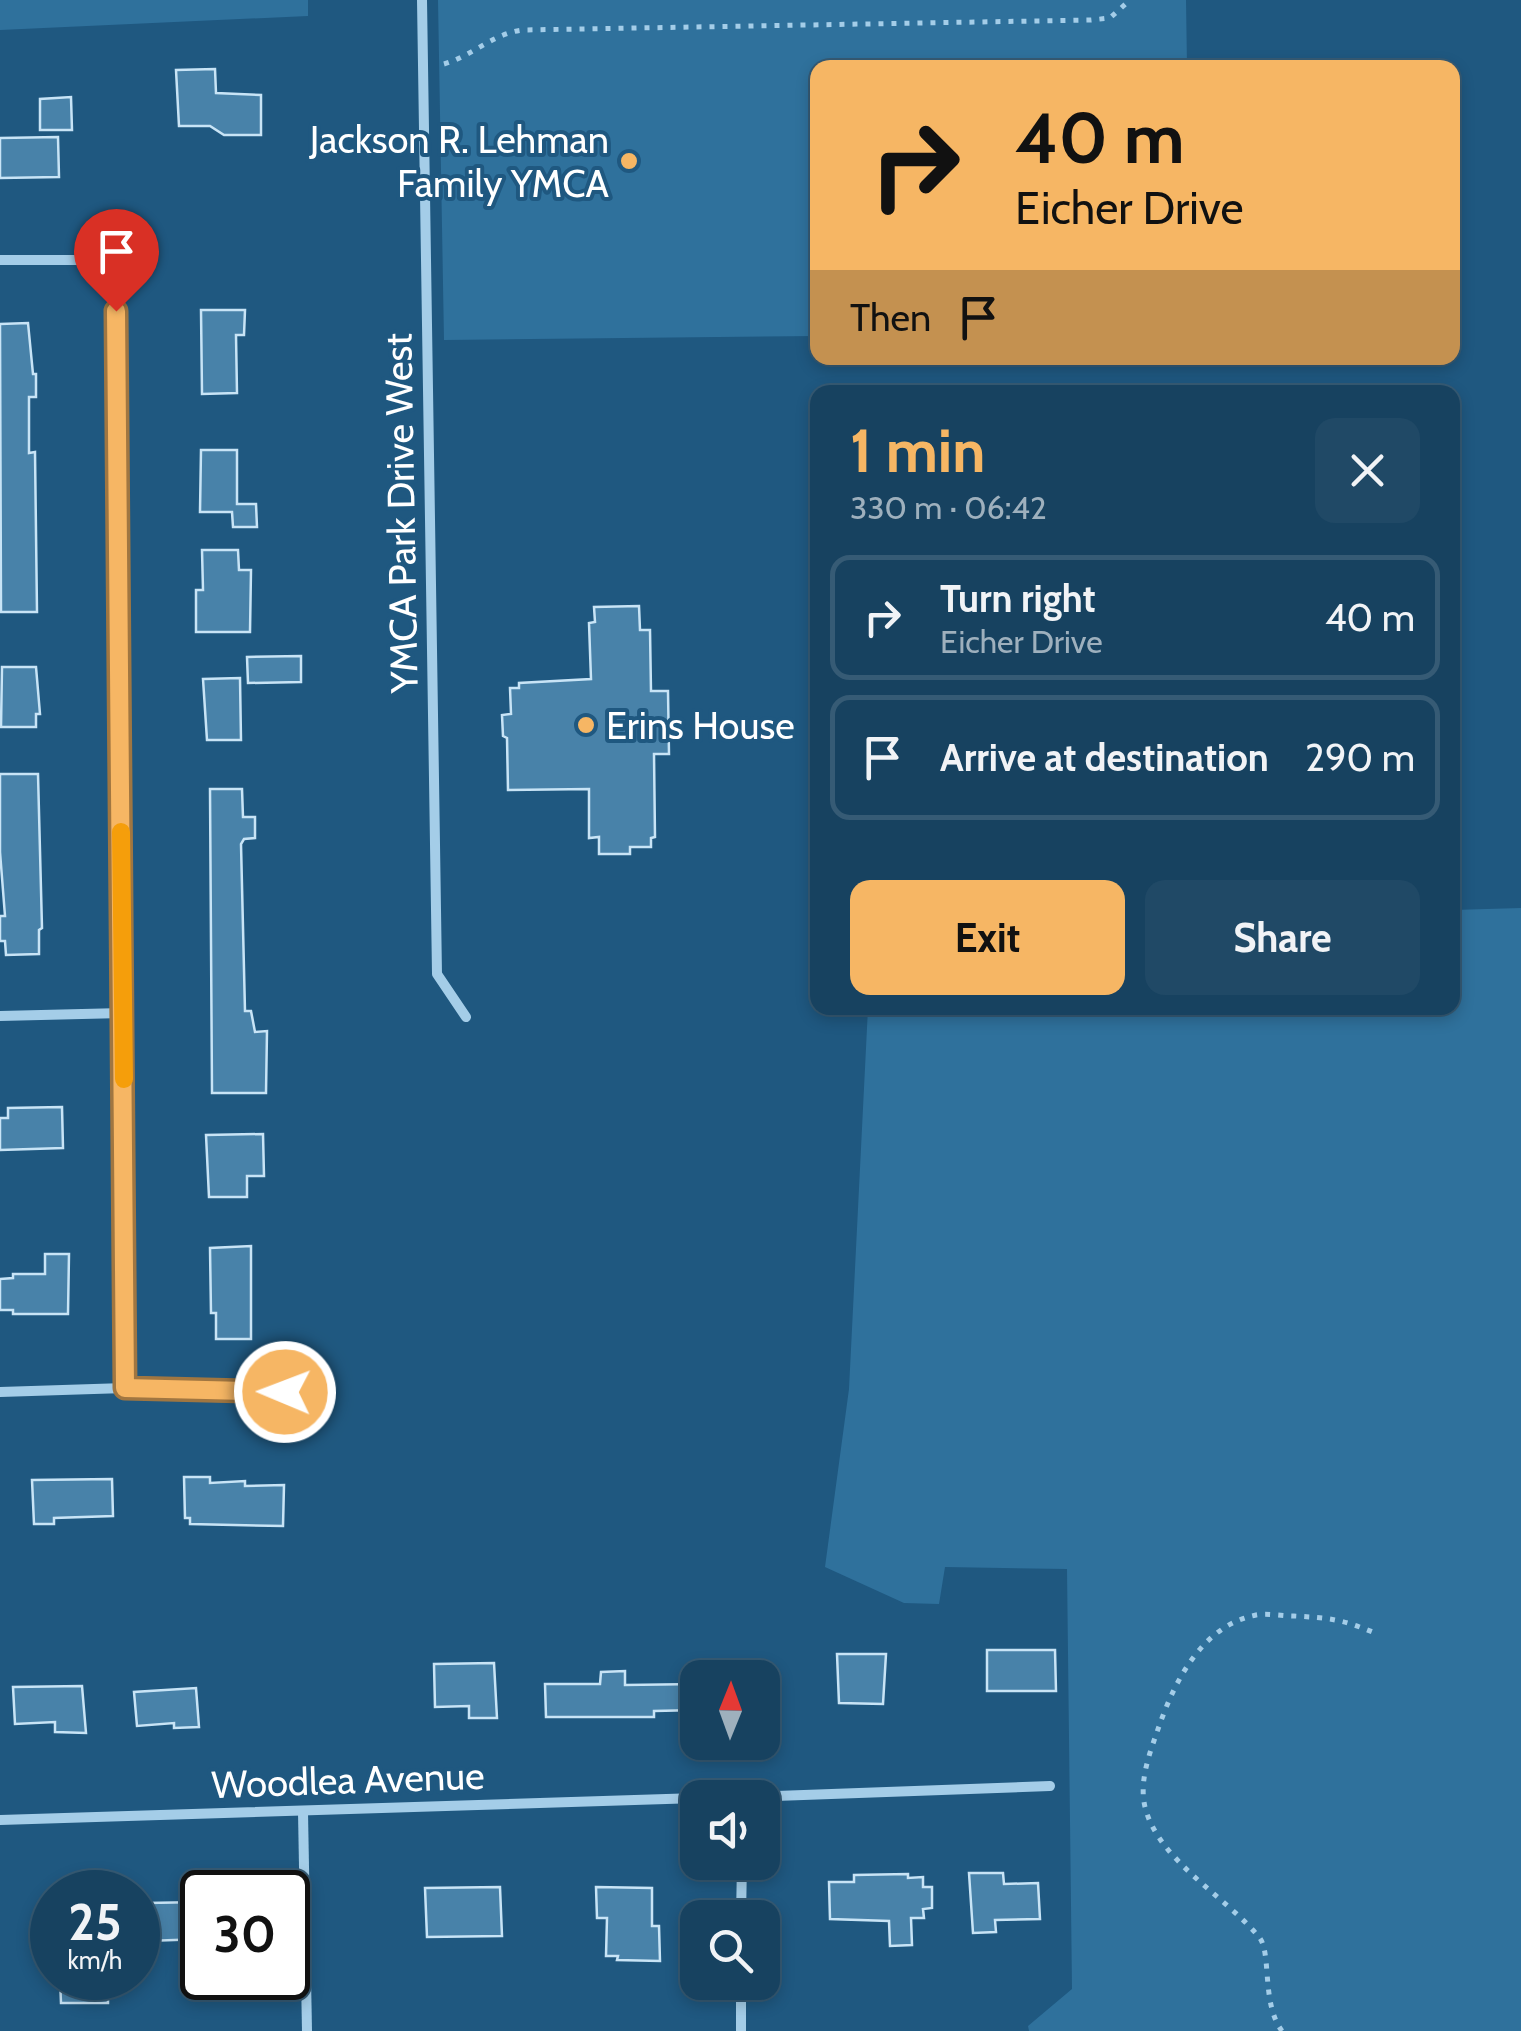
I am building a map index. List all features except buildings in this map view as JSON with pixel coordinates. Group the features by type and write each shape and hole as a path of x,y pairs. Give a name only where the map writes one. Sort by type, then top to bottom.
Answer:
{"street":[{"name":"YMCA Park Drive West","path":"422,0 437,974 466,1017"},
{"path":"0,260 86,260 109,275 116,311 125,1388"},
{"path":"0,1016 123,1014"},
{"path":"0,1392 125,1388 285,1392"},
{"path":"780,1796 1050,1786"},
{"name":"Woodlea Avenue","path":"0,1820 680,1799"},
{"path":"303,1812 308,2031"},
{"path":"740,2031 741,2000"}],"path":[{"path":"444,64 462,59 512,31 1091,20 1110,18 1130,0"},
{"path":"1282,2031 1272,2018 1264,1941 1167,1852 1144,1806 1145,1768 1169,1696 1186,1666 1217,1632 1256,1615 1339,1618 1375,1633"}],"shaded area":[{"path":"0,0 308,0 308,16 0,30"},
{"name":"Jackson R. Lehman Family YMCA","path":"438,0 1186,0 1187,60 810,60 810,336 444,340"},
{"path":"1521,908 1521,2031 1029,2031 1028,2026 1072,1989 1067,1569 945,1567 939,1604 904,1603 825,1567 849,1389 868,1015 1460,1015 1460,910"}],"slow traffic":[{"path":"121,832 124,1079"}],"place":[{"name":"Jackson R. Lehman Family YMCA","path":"629,161"},
{"name":"Erins House","path":"586,725"}],"route":[{"path":"116,311 125,1388 285,1392"}]}
